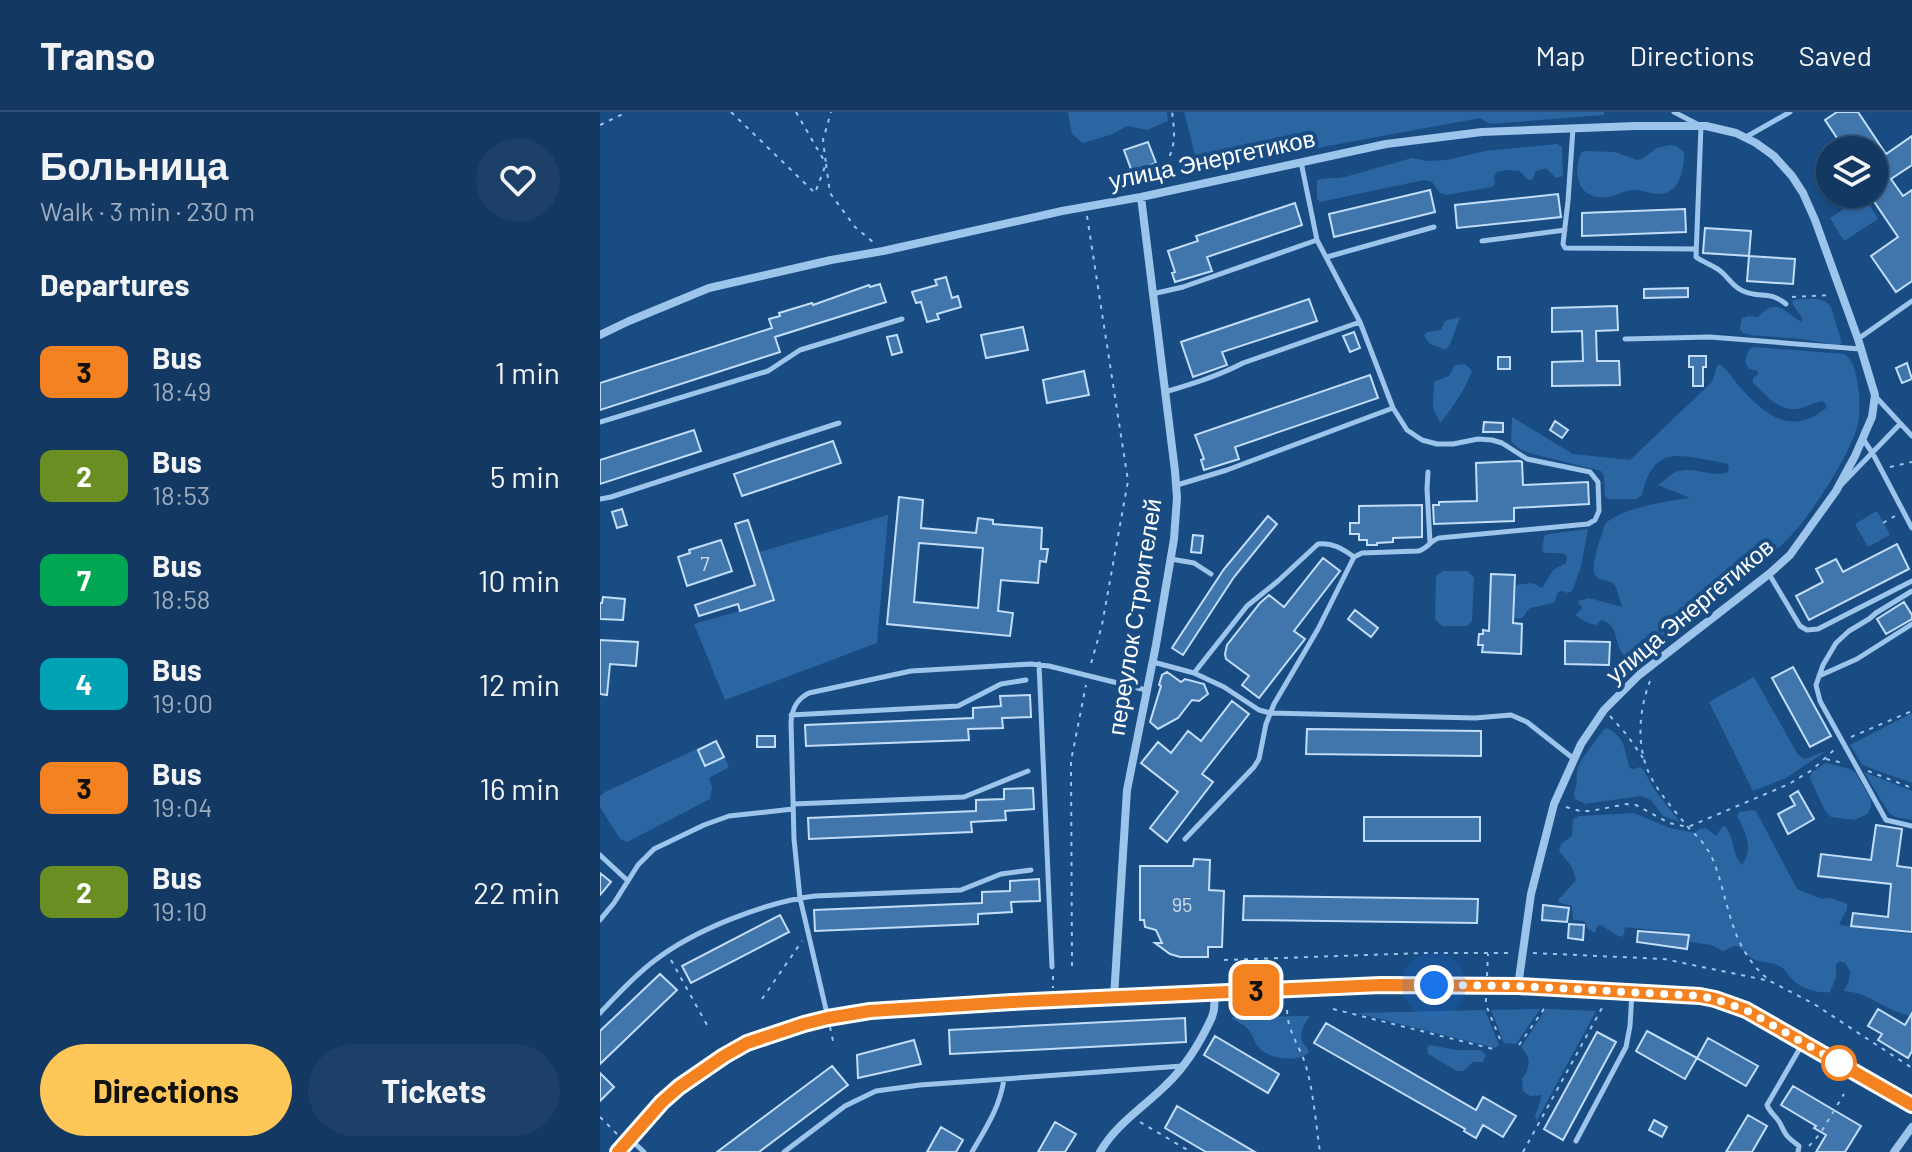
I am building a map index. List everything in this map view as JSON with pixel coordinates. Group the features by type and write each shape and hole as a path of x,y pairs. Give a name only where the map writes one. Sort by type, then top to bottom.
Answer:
{"street":[{"name":"улица Энергетиков","path":"600,335 709,288 1386,144 1448,135 1573,127 1701,126 1745,138 1774,156 1803,193 1821,234 1875,395 1872,417 1836,491 1797,547 1769,574 1639,675 1604,710 1585,737 1554,804 1531,894 1518,986"},
{"name":"переулок Строителей","path":"1114,997 1129,770 1153,662 1175,525 1176,485 1141,197"},
{"path":"618,1152 679,1087 724,1056 747,1043 828,1018 870,1011 1381,985 1518,986 1684,994 1715,999 1746,1010 1912,1105"},
{"path":"1100,1152 1118,1129 1183,1066 1212,1017 1215,993"},
{"path":"1894,1152 1912,1127"}],"lane":[{"path":"1674,112 1701,126 1696,257 1722,272 1740,290 1775,296 1786,304"},
{"path":"1745,138 1790,112"},
{"path":"1573,127 1563,246 1696,249"},
{"path":"1185,839 1259,759 1270,713 1318,629 1354,557 1362,553 1423,550 1439,538 1592,522 1598,517 1598,482 1590,472 1527,459 1499,441 1478,439 1437,444 1422,440 1407,430 1393,408 1360,322 1317,240 1301,162"},
{"path":"1327,257 1434,227"},
{"path":"1482,241 1565,230"},
{"path":"1152,294 1183,287 1317,240"},
{"path":"1858,339 1912,301"},
{"path":"600,422 768,371 800,350 902,319"},
{"path":"1165,392 1360,322"},
{"path":"1625,339 1710,337 1861,350"},
{"path":"1875,395 1912,436"},
{"path":"1176,485 1227,470 1393,408"},
{"path":"600,499 839,423"},
{"path":"1836,491 1900,424"},
{"path":"1863,439 1912,528"},
{"path":"1428,472 1430,542"},
{"path":"1194,673 1247,606 1318,544 1333,545 1354,557"},
{"path":"1170,558 1194,563 1211,574"},
{"path":"1769,574 1800,626 1811,630 1912,581"},
{"path":"1912,591 1843,636 1831,651 1816,685 1817,693 1886,820 1912,826"},
{"path":"1818,677 1857,659 1912,624"},
{"path":"1153,662 1194,673 1224,687 1259,710 1270,713 1475,718 1511,715 1527,722 1574,759"},
{"path":"1039,664 1052,967"},
{"path":"828,1018 800,898 793,806 791,715 799,699 809,693 911,671 1039,664 1147,691"},
{"path":"791,715 958,706 1001,684 1026,680"},
{"path":"600,920 649,853 729,816 793,806 964,797 1028,771"},
{"path":"600,855 628,881"},
{"path":"600,1013 635,976 666,952 720,924 800,898 961,890 1001,874 1031,870"},
{"path":"1576,1141 1626,1047 1632,991"},
{"path":"1798,1149 1767,1107 1803,1043"},
{"path":"784,1152 845,1106 876,1091 920,1085 1183,1066"},
{"path":"972,1152 1002,1096 1004,1079"},
{"path":"627,1140 644,1152"}],"path":[{"path":"600,125 627,112"},
{"path":"731,112 815,193 826,164"},
{"path":"796,112 826,164"},
{"path":"831,112 823,140 830,193 855,227 883,251"},
{"path":"1152,194 1156,180 1170,158 1176,134 1172,112"},
{"path":"1072,966 1071,761 1088,675 1102,625 1128,481 1086,207"},
{"path":"1775,296 1842,294"},
{"path":"1887,468 1912,462"},
{"path":"1883,523 1899,514"},
{"path":"1644,759 1642,713 1650,681"},
{"path":"1604,710 1627,735 1644,759 1657,786 1709,851 1731,920 1748,960 1770,981"},
{"path":"1563,807 1591,811 1636,805 1669,823 1688,827 1789,784 1812,770 1843,742 1912,711"},
{"path":"762,999 807,933"},
{"path":"666,952 707,1025"},
{"path":"1224,960 1423,953 1522,953 1664,959 1770,981 1814,1004 1912,1068"},
{"path":"1488,953 1486,1005 1502,1044"},
{"path":"1052,967 1053,988"},
{"path":"1519,1045 1546,1006"},
{"path":"1523,1152 1603,1006"},
{"path":"1333,1009 1493,1049"},
{"path":"1287,1010 1291,1034 1307,1070 1320,1152"},
{"path":"828,1018 833,1041"},
{"path":"1798,1149 1808,1146 1820,1134 1844,1094"},
{"path":"600,1117 627,1140"},
{"path":"1137,1120 1191,1152"}],"shaded area":[{"path":"1068,112 1167,112 1168,121 1147,130 1127,126 1083,143 1072,134"},
{"path":"1184,112 1604,112 1604,115 1490,124 1480,118 1199,170"},
{"path":"1557,144 1562,147 1563,176 1556,178 1546,168 1536,171 1532,180 1519,171 1506,170 1497,172 1492,187 1446,195 1440,193 1432,182 1424,180 1320,202 1317,199 1317,180 1345,177 1412,158 1447,160 1485,151"},
{"path":"1669,145 1684,152 1684,160 1678,183 1667,192 1660,194 1635,190 1597,197 1590,195 1580,185 1578,162 1585,151 1615,152 1637,160"},
{"path":"1845,208 1871,208 1878,219 1844,241 1830,218"},
{"path":"1800,299 1817,299 1828,303 1842,343 1750,335 1740,329 1742,318 1758,317 1775,307 1802,322 1792,303"},
{"path":"1460,317 1446,350 1430,344 1424,336 1427,332 1441,330 1445,321"},
{"path":"1749,349 1844,354 1854,368 1859,395 1859,418 1854,436 1826,489 1789,537 1776,549 1756,558 1743,574 1670,633 1625,656 1614,630 1607,622 1601,620 1596,625 1575,615 1582,608 1578,601 1589,598 1622,607 1614,585 1599,579 1594,571 1605,524 1633,510 1690,498 1658,485 1674,473 1688,470 1722,474 1728,472 1729,466 1672,456 1654,466 1642,495 1636,499 1608,499 1601,471 1533,454 1516,446 1511,441 1512,417 1573,454 1630,460 1712,382 1718,364 1759,406 1779,419 1801,421 1826,408 1822,401 1789,409 1767,397 1753,383 1758,371 1749,369 1745,362"},
{"path":"1465,364 1472,371 1440,423 1433,407 1434,382 1449,376 1455,365"},
{"path":"1877,511 1890,535 1868,547 1855,524"},
{"path":"888,515 877,643 725,700 694,624 774,601 759,552"},
{"path":"1588,529 1581,567 1572,591 1558,592 1554,603 1530,608 1522,617 1514,618 1516,585 1532,583 1542,588 1553,570 1566,563 1567,557 1563,553 1542,551 1544,536"},
{"path":"1443,571 1468,571 1474,578 1472,621 1467,626 1442,626 1435,619 1436,576"},
{"path":"1754,677 1798,755 1805,759 1826,751 1786,778 1753,791 1709,702"},
{"path":"1912,713 1912,783 1862,764 1850,745"},
{"path":"1608,728 1622,742 1630,768 1643,769 1654,789 1680,822 1663,816 1651,800 1641,796 1585,804 1575,799 1579,764 1604,729"},
{"path":"716,740 729,767 709,778 712,788 710,799 627,842 620,839 600,807 600,796"},
{"path":"1826,763 1856,773 1871,800 1867,814 1855,820 1831,817 1825,811 1810,778 1812,772"},
{"path":"1864,772 1912,791 1912,820 1889,813"},
{"path":"1756,811 1797,889 1847,904 1839,925 1912,934 1912,1016 1862,995 1844,991 1850,971 1840,961 1836,964 1836,977 1830,992 1816,992 1798,984 1781,967 1754,959 1737,946 1723,951 1711,945 1690,942 1690,934 1625,927 1623,937 1601,925 1597,926 1595,933 1588,929 1584,921 1573,920 1572,906 1558,902 1576,880 1572,867 1559,851 1561,844 1572,836 1573,819 1579,816 1634,813 1670,828 1695,833 1706,828 1716,836 1725,826 1742,865 1748,847 1746,834 1737,816 1739,812"},
{"path":"1540,1009 1516,1044 1504,1043 1491,1010"},
{"path":"1546,1009 1596,1011 1537,1120 1535,1117 1542,1095 1530,1096 1523,1091 1522,1079 1529,1063 1521,1047"},
{"path":"1485,1010 1499,1045 1495,1048 1357,1013"},
{"path":"1310,1016 1301,1036 1309,1052 1292,1059 1261,1050 1249,1030 1231,1017"},
{"path":"1430,1045 1456,1050 1481,1050 1486,1055 1483,1062 1473,1062 1463,1071 1457,1071 1428,1054"}],"building":[{"path":"1837,112 1858,112 1874,136 1836,136 1825,120"},
{"path":"1912,136 1912,165 1891,179 1903,196 1912,190 1912,281 1896,292 1871,256 1898,237 1878,208 1888,208 1888,153"},
{"path":"1148,142 1156,163 1132,172 1124,150"},
{"path":"1430,190 1435,212 1334,237 1329,214"},
{"path":"1558,194 1561,217 1457,228 1455,205"},
{"path":"1295,203 1302,225 1207,257 1212,271 1175,282 1168,251 1198,241 1196,236"},
{"path":"1685,209 1686,232 1582,236 1582,213"},
{"path":"1705,228 1751,231 1749,256 1703,253"},
{"path":"1749,256 1795,259 1793,284 1747,281"},
{"path":"946,277 952,298 958,296 961,307 937,314 939,319 927,322 921,302 916,303 912,292 937,285 935,280"},
{"path":"880,284 886,302 775,337 780,352 600,410 600,383 772,328 769,319 780,316 779,313"},
{"path":"1688,288 1688,297 1644,298 1644,289"},
{"path":"1309,299 1317,321 1222,352 1227,365 1193,377 1181,342"},
{"path":"1617,306 1618,330 1596,331 1597,361 1619,361 1620,385 1552,386 1552,362 1583,361 1582,331 1552,332 1552,308"},
{"path":"1023,327 1028,350 986,358 981,335"},
{"path":"1354,332 1360,348 1350,352 1343,336"},
{"path":"897,335 902,352 892,355 887,337"},
{"path":"1689,356 1706,356 1703,386 1693,386 1693,367 1689,367"},
{"path":"1498,357 1510,357 1510,369 1498,369"},
{"path":"1907,363 1912,379 1902,383 1896,368"},
{"path":"1084,371 1089,395 1047,403 1043,380"},
{"path":"1370,375 1378,398 1235,447 1239,459 1204,470 1201,460 1204,459 1195,435"},
{"path":"1555,421 1568,430 1562,438 1550,430"},
{"path":"1484,422 1503,423 1503,432 1483,432"},
{"path":"694,430 701,451 600,484 600,460"},
{"path":"833,441 841,463 742,496 734,474"},
{"path":"1520,461 1523,485 1588,482 1589,504 1514,508 1514,521 1434,524 1433,505 1439,505 1439,502 1477,501 1476,463"},
{"path":"899,497 923,500 921,528 976,533 978,518 993,520 993,524 1042,528 1041,549 1048,549 1046,562 1040,561 1038,583 1001,580 998,611 1013,613 1010,636 887,624","holes":["919,543 983,548 978,608 914,602"]},
{"path":"1422,505 1422,537 1393,538 1393,542 1367,545 1367,540 1359,540 1359,534 1350,534 1350,523 1359,523 1359,506"},
{"path":"622,509 627,525 617,528 612,512"},
{"path":"1268,516 1277,524 1234,577 1183,655 1172,648 1224,569"},
{"path":"748,520 774,600 740,611 738,604 699,616 695,605 755,585 735,524"},
{"path":"1193,535 1203,536 1201,553 1191,552"},
{"path":"721,540 732,571 687,586 678,557 690,553 689,550"},
{"path":"1897,544 1909,569 1809,620 1796,596 1823,582 1816,569 1836,559 1843,572"},
{"path":"1323,558 1340,571 1294,631 1305,639 1259,698 1242,685 1249,676 1226,659 1227,645 1269,595 1284,607"},
{"path":"1491,574 1515,575 1513,623 1522,624 1521,654 1482,652 1483,645 1478,645 1479,634 1483,634 1483,630 1489,631"},
{"path":"603,597 625,599 623,620 600,619"},
{"path":"1904,602 1912,619 1886,634 1877,619"},
{"path":"1355,610 1378,628 1371,637 1348,619"},
{"path":"600,640 638,642 636,666 610,664 607,695 600,694"},
{"path":"1565,641 1610,642 1609,665 1565,664"},
{"path":"1793,667 1831,736 1810,747 1772,678"},
{"path":"1167,672 1181,682 1185,679 1204,684 1208,694 1199,701 1192,700 1178,718 1158,729 1150,722 1162,675"},
{"path":"1030,695 1031,717 1002,718 1003,728 968,729 969,740 806,746 805,725 973,718 973,708 1001,706 1000,696"},
{"path":"1232,701 1249,714 1202,774 1213,782 1167,842 1150,828 1178,792 1141,763 1158,742 1171,753 1188,731 1201,741"},
{"path":"1307,729 1481,731 1481,756 1306,754"},
{"path":"757,736 775,736 775,747 757,747"},
{"path":"716,741 724,757 705,766 698,750"},
{"path":"1033,788 1034,809 1005,811 1006,820 971,822 972,832 809,839 808,818 976,811 976,800 1004,799 1004,789"},
{"path":"1798,791 1814,819 1788,834 1778,814 1795,805 1790,796"},
{"path":"1364,817 1480,817 1480,841 1364,841"},
{"path":"1876,825 1902,829 1897,866 1912,868 1912,932 1851,926 1853,913 1888,917 1891,884 1818,876 1821,854 1871,860"},
{"path":"1194,859 1210,860 1209,890 1224,891 1222,947 1208,947 1208,957 1180,957 1155,943 1162,943 1156,930 1145,927 1144,920 1140,920 1140,866 1193,866"},
{"path":"600,873 611,882 600,895"},
{"path":"1039,879 1040,901 1011,902 1012,912 978,914 978,924 815,931 814,910 982,903 982,892 1010,891 1010,881"},
{"path":"1244,896 1478,899 1477,923 1243,920"},
{"path":"1543,905 1569,908 1567,922 1542,920"},
{"path":"780,915 789,932 691,983 682,966"},
{"path":"1569,924 1584,925 1583,940 1568,938"},
{"path":"1638,931 1689,935 1687,949 1637,942"},
{"path":"660,974 677,990 600,1064 600,1031"},
{"path":"1878,1009 1905,1025 1912,1013 1912,1051 1908,1058 1878,1040 1882,1034 1868,1026"},
{"path":"1185,1018 1186,1042 950,1054 949,1030"},
{"path":"1326,1023 1476,1110 1483,1097 1516,1116 1503,1137 1483,1125 1476,1138 1314,1043"},
{"path":"1647,1031 1697,1058 1685,1079 1636,1051"},
{"path":"1597,1032 1616,1042 1563,1140 1544,1129"},
{"path":"1215,1036 1279,1074 1268,1093 1204,1055"},
{"path":"1708,1038 1758,1066 1746,1086 1697,1058"},
{"path":"914,1040 921,1064 858,1078 857,1055"},
{"path":"832,1066 848,1085 759,1152 717,1152"},
{"path":"600,1073 614,1087 600,1101"},
{"path":"1793,1086 1861,1126 1845,1152 1816,1152 1826,1135 1781,1105"},
{"path":"1177,1106 1255,1152 1206,1152 1165,1128"},
{"path":"1748,1115 1767,1126 1752,1152 1726,1152"},
{"path":"1654,1120 1667,1127 1662,1137 1649,1130"},
{"path":"1055,1122 1076,1134 1065,1152 1038,1152"},
{"path":"941,1127 963,1140 956,1152 927,1152"}],"bus line":[{"name":"3","path":"618,1152 662,1102 703,1069 747,1043 828,1018 870,1011 983,1004 1352,986 1518,986 1666,993 1715,999 1746,1010 1912,1105"}],"route":[{"path":"1434,985 1518,986 1700,996 1746,1010 1839,1063"}]}
